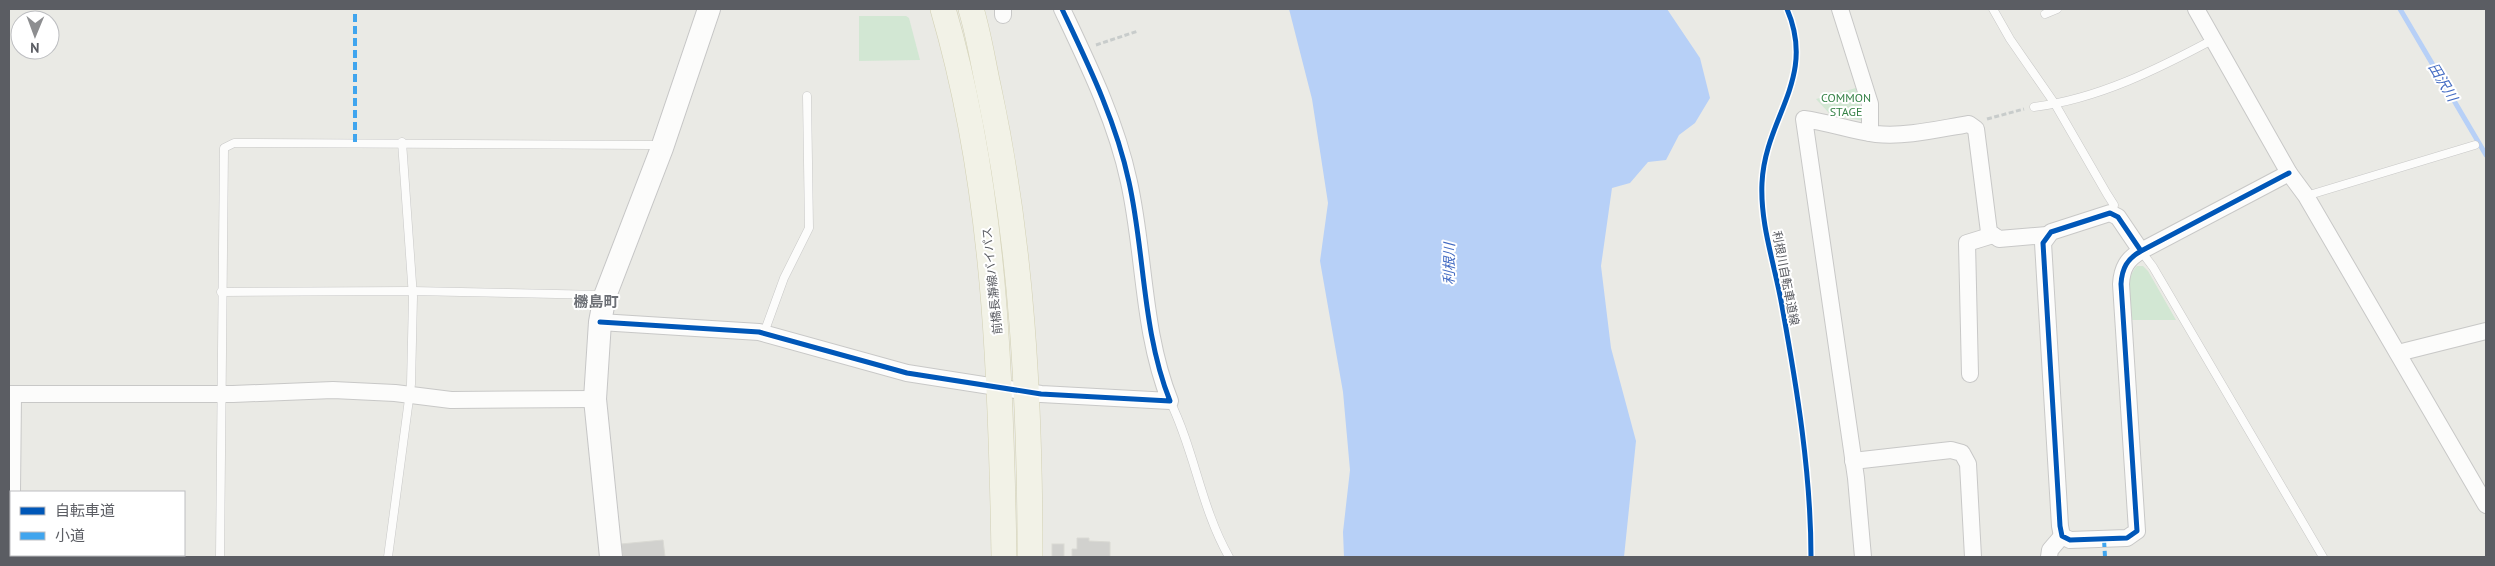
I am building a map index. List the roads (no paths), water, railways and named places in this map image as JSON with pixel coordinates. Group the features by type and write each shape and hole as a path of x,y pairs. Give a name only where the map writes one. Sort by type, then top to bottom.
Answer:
{"main road":[{"name":"前橋長瀞線バイパス","path":"943,9 971,130 983,201 994,286 1001,387 1004,557"},
{"path":"971,9 998,132 1009,199 1020,290 1028,392 1030,557"}],"street":[{"path":"611,557 595,399 600,322 605,296 662,148 709,9"},
{"path":"600,322 764,333 907,373 1028,392 1156,402 1170,401 1156,360 1150,329 1137,224 1125,163 1101,95 1062,9"},
{"path":"1840,9 1870,104 1870,133"},
{"path":"2196,9 2289,174 2306,196 2486,506"},
{"path":"1863,557 1854,460 1804,119 1870,133 1904,135 1968,124 1976,129 1989,232 1993,235 1999,239 2047,235 2104,213 2118,217 2141,251"},
{"path":"2047,235 2043,243 2062,536 2065,539 2074,541 2132,536 2137,531 2121,284 2122,269 2132,256 2289,174"},
{"path":"1970,374 1967,243 1993,235"},
{"path":"2398,353 2486,331"},
{"path":"12,491 11,394 221,394 333,390 474,401 595,399"},
{"path":"1854,460 1951,450 1962,453 1968,464 1973,557"},
{"path":"2049,557 2050,550 2062,536"}],"lane":[{"path":"1993,9 2010,38 2055,104 2114,205 2112,214"},
{"path":"2045,14 2057,9"},
{"path":"2034,107 2055,104 2114,86 2214,39"},
{"path":"764,333 784,278 809,228 807,96"},
{"path":"220,557 222,155 224,148 229,144 402,142 652,145 662,148"},
{"path":"388,557 410,396 412,291 402,142"},
{"path":"2306,196 2475,145"},
{"path":"2141,251 2153,267 2323,557"},
{"path":"221,292 412,291 605,296"},
{"path":"1170,401 1190,447 1210,518 1229,557"}],"water":[{"name":"利根川","path":"1289,9 1667,9 1700,58 1710,98 1695,123 1679,135 1666,160 1648,162 1630,183 1612,188 1601,266 1611,348 1636,441 1624,557 1344,557 1343,532 1350,470 1343,392 1320,261 1328,203 1312,99"}],"waterway":[{"name":"田沢川","path":"2400,9 2486,155"}],"district":[{"name":"橳島町","path":"596,301"}],"park label":[{"name":"COMMON STAGE","path":"1846,104"}]}
